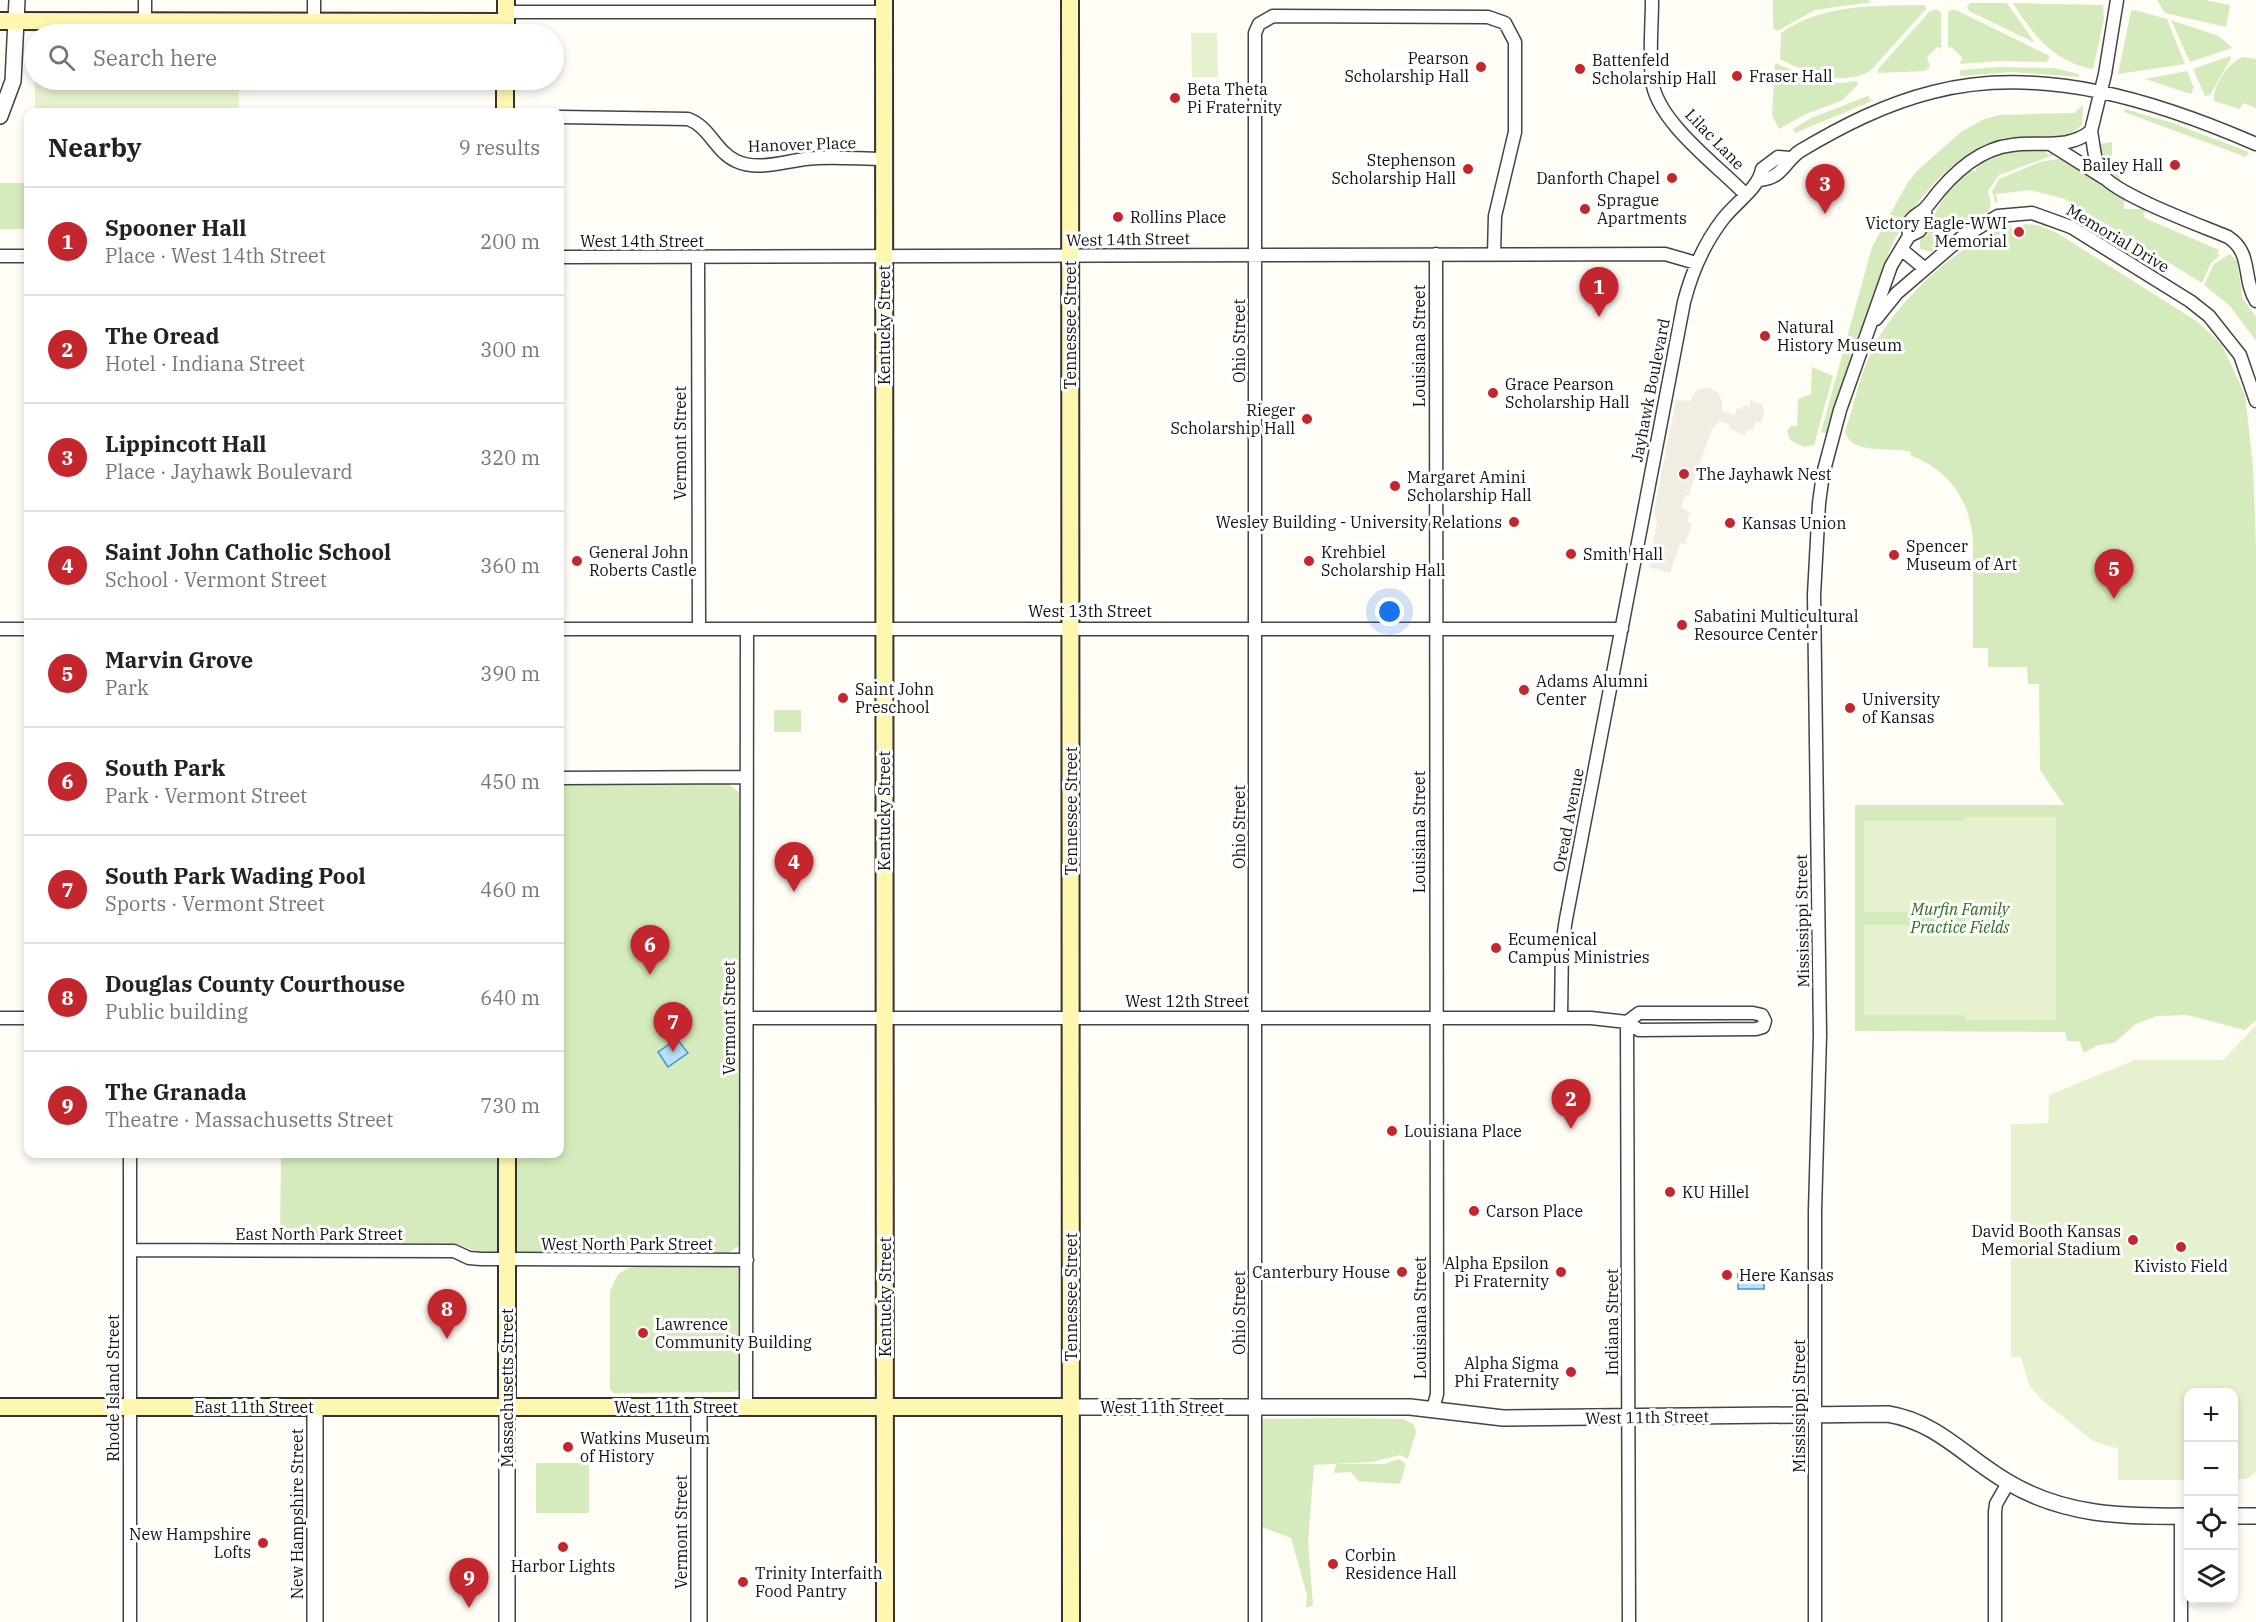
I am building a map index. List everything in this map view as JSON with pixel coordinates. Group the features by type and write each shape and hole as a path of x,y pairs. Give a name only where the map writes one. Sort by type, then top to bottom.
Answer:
{"main road":[{"name":"Tennessee Street","path":"1070,0 1071,1622"},
{"name":"Kentucky Street","path":"884,6 885,1622"},
{"path":"8,21 314,22 506,17"},
{"path":"505,108 506,90"},
{"name":"Massachusetts Street","path":"507,1158 507,1407"},
{"name":"East 11th Street","path":"0,1407 507,1407"},
{"name":"West 11th Street","path":"507,1407 1071,1407"}],"street":[{"path":"0,116 13,81 8,21 17,0"},
{"path":"145,0 145,21"},
{"path":"314,0 314,22"},
{"name":"Lilac Lane","path":"1652,0 1652,80 1656,95 1686,136 1745,194"},
{"path":"2105,178 2097,164 2091,131 2115,24 2117,0"},
{"path":"506,17 697,6 884,6"},
{"name":"Ohio Street","path":"1255,1622 1255,33 1259,24 1273,16 1378,17 1497,19 1509,28 1515,42 1515,132 1495,216 1494,254"},
{"name":"Jayhawk Boulevard","path":"1622,629 1684,302 1696,263 1722,220 1760,180 1772,179 1786,168 1790,158 1854,120 1933,92 1959,86 2010,82 2053,85 2101,93 2180,114 2256,144"},
{"name":"Hanover Place","path":"564,117 688,119 701,126 728,156 746,164 766,165 806,159 884,159"},
{"name":"Mississippi Street","path":"1815,1622 1815,1211 1820,1035 1814,557 1823,474 1853,371 1872,324 1883,285 1909,236 1907,225 1914,214 1925,210 1943,185 1979,156 2011,145 2072,143 2091,131"},
{"path":"2049,144 2132,194 2234,241 2246,257 2252,294 2256,301"},
{"name":"Memorial Drive","path":"1872,324 1897,293 1961,238 1998,216 2024,212 2055,219 2190,301 2209,316 2240,355 2256,401"},
{"path":"1901,249 1924,268"},
{"name":"West 14th Street","path":"564,257 884,258 1255,254 1665,254 1696,263"},
{"name":"Louisiana Street","path":"1433,1409 1437,1394 1436,254"},
{"path":"0,256 24,256"},
{"name":"Vermont Street","path":"698,257 699,629"},
{"name":"Vermont Street","path":"746,1407 747,628"},
{"path":"0,629 24,629"},
{"name":"West 13th Street","path":"564,629 1622,629"},
{"name":"Oread Avenue","path":"1562,1018 1562,945 1566,919 1622,629"},
{"path":"564,778 747,777"},
{"name":"West 12th Street","path":"747,1018 1562,1018 1627,1022 1639,1030 1756,1029 1762,1027 1765,1021 1762,1015 1753,1013 1638,1013 1627,1022"},
{"path":"0,1018 24,1018"},
{"name":"Indiana Street","path":"1627,1022 1629,1622"},
{"name":"Rhode Island Street","path":"130,1158 130,1622"},
{"name":"East North Park Street","path":"130,1250 454,1251 470,1258 507,1260"},
{"name":"West North Park Street","path":"507,1260 747,1260"},
{"name":"New Hampshire Street","path":"315,1407 315,1622"},
{"name":"Massachusetts Street","path":"507,1407 507,1622"},
{"name":"Vermont Street","path":"699,1407 699,1622"},
{"name":"West 11th Street","path":"1071,1407 1433,1409 1503,1418 1887,1414 1914,1420 1949,1438 1984,1468 2008,1483 2049,1502 2114,1516 2184,1516"},
{"path":"1995,1622 1995,1512 1996,1504 2008,1483"},
{"path":"2238,1516 2256,1516"},
{"path":"2181,1622 2184,1542"}],"green space":[{"path":"1773,0 1868,0 1872,2 1815,10 1777,31 1773,28"},
{"path":"2157,0 2205,0 2230,5 2226,27 2165,13"},
{"path":"1970,3 2007,3 2035,43 1969,11 1967,7"},
{"path":"2013,3 2103,5 2104,19 2093,69 2067,60 2046,45 2028,26"},
{"path":"1925,5 1926,9 1871,70 1861,75 1850,78 1825,76 1801,69 1780,59 1781,33 1815,16 1832,11 1869,6"},
{"path":"1936,9 1941,12 1941,49 1937,47 1927,57 1930,67 1925,71 1878,73 1878,69 1929,12"},
{"path":"1956,10 2050,56 2047,62 2001,61 1960,64 1962,57 1951,47 1948,48 1948,12"},
{"path":"2135,10 2167,19 2185,64 2118,74 2131,11"},
{"path":"2171,20 2219,36 2232,48 2190,62"},
{"path":"1191,33 1217,33 1218,77 1192,77"},
{"path":"2230,56 2231,58 2210,95 2205,96 2193,69"},
{"path":"2243,57 2256,59 2256,108 2243,103 2240,109 2214,101 2216,88 2222,75 2232,64"},
{"path":"1775,63 1815,80 1841,83 1857,81 1858,84 1843,100 1806,114 1779,129 1772,116"},
{"path":"1999,67 2054,68 2079,74 2079,77 2012,72 1960,76 1960,70"},
{"path":"2187,71 2194,88 2191,94 2145,79"},
{"path":"35,90 239,90 239,108 35,108"},
{"path":"1868,96 1872,101 1795,133 1793,129 1811,118"},
{"path":"2083,105 2082,124 2075,131 2055,137 2009,138 1981,148 1947,170 1919,201 1889,252 1827,434 1821,432 1872,247 1908,182 1918,170 1961,132 1982,120 1999,115 2074,113"},
{"path":"2125,109 2173,123 2249,152 2246,157 2124,112"},
{"path":"2112,142 2112,157 2121,171 2120,181 2101,162 2099,144"},
{"path":"2045,151 2049,156 2050,153 2057,154 1999,175 1988,191 1991,203 1989,211 1941,234 1945,240 1931,252 1920,249 1920,240 1948,190 1970,170 1975,172 1987,159 2005,153"},
{"path":"2063,158 2131,201 2124,201 2124,209 2148,209 2143,214 2145,218 2219,250 2217,253 2220,255 2211,263 2202,283 2065,199 2030,190 1996,194 1998,204 1995,202 1992,191 1999,179 2040,162"},
{"path":"0,183 24,183 24,229 0,229"},
{"path":"2024,224 2037,225 2057,233 2198,322 2222,345 2245,395 2253,465 2256,550 2256,1020 2245,1030 2187,1015 2157,1016 2136,1024 2114,1043 2098,1045 2084,1053 2079,1041 2067,1041 2065,1032 1855,1031 1855,805 2064,805 2040,770 2039,684 2028,684 2027,667 1988,667 1988,648 1973,648 1973,539 1971,524 1961,498 1946,477 1910,455 1911,452 1863,447 1849,440 1845,432 1871,351 1901,307 1934,272 1972,244 2010,225 2014,232 2021,231"},
{"path":"2230,254 2237,261 2243,299 2256,317 2256,341 2230,306 2204,285 2214,264"},
{"path":"1812,367 1833,376 1814,445 1804,447 1790,440 1787,431 1791,426 1797,426 1798,399 1811,394"},
{"path":"774,710 801,710 801,732 774,732"},
{"path":"564,783 727,783 740,793 739,1246 728,1253 535,1254 478,1252 458,1244 280,1244 281,1158 564,1158"},
{"name":"Murfin Family Practice Fields","path":"1965,817 2056,817 2056,1020 1966,1020 1965,1015 1864,1015 1864,925 1966,925 1965,912 1864,912 1864,821 1965,821"},
{"name":"David Booth Kansas Memorial Stadium","path":"2256,1025 2256,1472 2246,1479 2238,1479 2238,1388 2184,1388 2184,1480 2118,1480 2118,1449 2093,1441 2042,1400 2029,1385 2021,1357 2011,1357 2011,1124 2048,1123 2049,1095 2135,1060 2223,1060"},
{"path":"632,1266 733,1266 740,1269 739,1390 734,1392 614,1393 610,1389 610,1291 618,1274"},
{"path":"1262,1419 1404,1419 1414,1425 1416,1432 1408,1459 1400,1455 1372,1462 1314,1465 1308,1542 1313,1605 1306,1608 1307,1595 1291,1538 1262,1527"},
{"path":"1399,1459 1406,1464 1400,1484 1358,1481 1351,1472 1334,1473 1336,1464 1384,1464"},
{"path":"536,1463 589,1463 589,1513 536,1513"}],"shaded area":[{"path":"1701,388 1711,388 1717,392 1722,401 1722,411 1735,415 1737,408 1742,409 1744,405 1750,407 1750,400 1763,405 1764,415 1761,423 1756,421 1753,430 1748,429 1745,436 1729,428 1730,424 1719,421 1712,429 1689,494 1691,496 1685,495 1681,507 1690,513 1687,522 1692,524 1685,544 1680,543 1670,573 1649,567 1657,521 1654,512 1676,400 1690,401 1694,393"}],"water":[{"path":"677,1039 688,1053 668,1067 658,1052"},
{"path":"1738,1274 1764,1274 1764,1289 1738,1289"}],"place":[{"name":"Pearson Scholarship Hall","path":"1481,67"},
{"name":"Battenfeld Scholarship Hall","path":"1580,69"},
{"name":"Fraser Hall","path":"1737,76"},
{"name":"Beta Theta Pi Fraternity","path":"1175,98"},
{"name":"Bailey Hall","path":"2175,165"},
{"name":"Stephenson Scholarship Hall","path":"1468,169"},
{"name":"Danforth Chapel","path":"1672,178"},
{"name":"Sprague Apartments","path":"1585,209"},
{"name":"Lippincott Hall","path":"1825,214"},
{"name":"Rollins Place","path":"1118,217"},
{"name":"Victory Eagle-WWI Memorial","path":"2019,232"},
{"name":"Spooner Hall","path":"1599,317"},
{"name":"Natural History Museum","path":"1765,336"},
{"name":"Grace Pearson Scholarship Hall","path":"1493,393"},
{"name":"Rieger Scholarship Hall","path":"1307,419"},
{"name":"The Jayhawk Nest","path":"1684,474"},
{"name":"Margaret Amini Scholarship Hall","path":"1395,486"},
{"name":"Wesley Building - University Relations","path":"1514,522"},
{"name":"Kansas Union","path":"1730,523"},
{"name":"Smith Hall","path":"1571,554"},
{"name":"Spencer Museum of Art","path":"1894,555"},
{"name":"General John Roberts Castle","path":"577,561"},
{"name":"Krehbiel Scholarship Hall","path":"1309,561"},
{"name":"Marvin Grove","path":"2114,599"},
{"name":"Sabatini Multicultural Resource Center","path":"1682,625"},
{"name":"Adams Alumni Center","path":"1524,690"},
{"name":"Saint John Preschool","path":"843,698"},
{"name":"University of Kansas","path":"1850,708"},
{"name":"Saint John Catholic School","path":"794,892"},
{"name":"Ecumenical Campus Ministries","path":"1496,948"},
{"name":"South Park","path":"650,975"},
{"name":"South Park Wading Pool","path":"673,1052"},
{"name":"The Oread","path":"1571,1129"},
{"name":"Louisiana Place","path":"1392,1131"},
{"name":"KU Hillel","path":"1670,1192"},
{"name":"Carson Place","path":"1474,1211"},
{"name":"David Booth Kansas Memorial Stadium","path":"2133,1240"},
{"name":"Kivisto Field","path":"2181,1247"},
{"name":"Canterbury House","path":"1402,1272"},
{"name":"Alpha Epsilon Pi Fraternity","path":"1561,1272"},
{"name":"Here Kansas","path":"1727,1275"},
{"name":"Lawrence Community Building","path":"643,1333"},
{"name":"Douglas County Courthouse","path":"447,1339"},
{"name":"Alpha Sigma Phi Fraternity","path":"1571,1372"},
{"name":"Watkins Museum of History","path":"568,1447"},
{"name":"New Hampshire Lofts","path":"263,1543"},
{"name":"Harbor Lights","path":"563,1547"},
{"name":"Corbin Residence Hall","path":"1333,1564"},
{"name":"Trinity Interfaith Food Pantry","path":"743,1582"},
{"name":"The Granada","path":"469,1608"}]}
